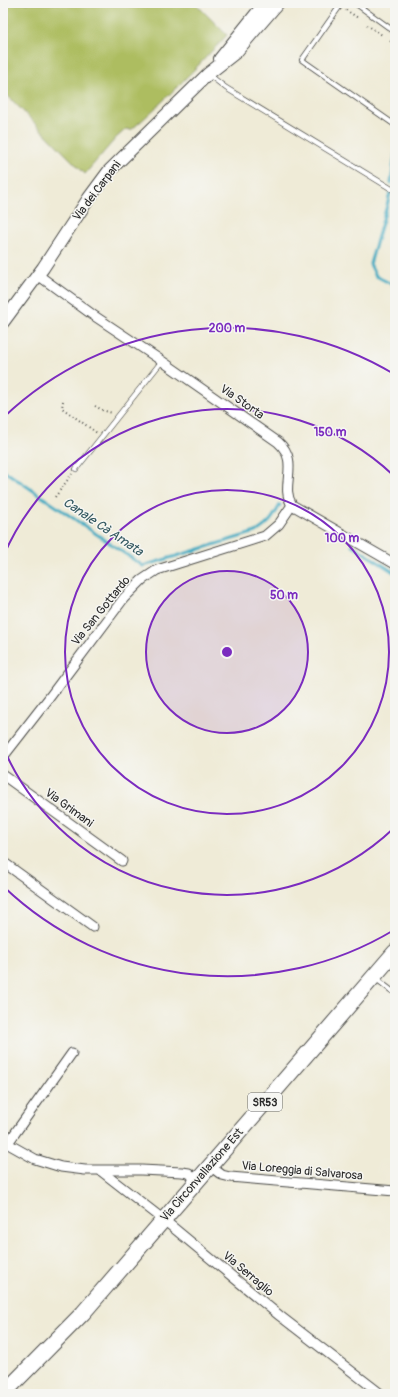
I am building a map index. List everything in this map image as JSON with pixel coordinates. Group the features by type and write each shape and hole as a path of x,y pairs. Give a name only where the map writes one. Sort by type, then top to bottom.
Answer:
{"main road":[{"name":"Via Circonvallazione Est","path":"3,1394 83,1313 395,952"}],"street":[{"name":"Via dei Carpani","path":"3,322 38,275 89,198 109,171 208,74 265,3"},
{"name":"Via dei Carpani","path":"246,41 250,30 271,3"},
{"name":"Via dei Carpani","path":"208,74 232,56 278,3"},
{"name":"Via Storta","path":"38,275 282,446 288,454 289,459 288,498 292,505"},
{"path":"292,505 395,564"},
{"name":"Via San Gottardo","path":"3,757 118,605 138,583 151,573 169,565 243,544 265,536 279,524 292,505"},
{"name":"Via Grimani","path":"3,775 122,861"},
{"path":"3,862 93,927"},
{"path":"72,1053 6,1142 27,1155 60,1167 101,1171 141,1170 185,1172 190,1174 197,1181"},
{"name":"Via Loreggia di Salvarosa","path":"210,1166 221,1174 230,1177 395,1191"},
{"name":"Via Serraglio","path":"101,1171 164,1220 275,1312 381,1394"}],"lane":[{"path":"342,3 302,60 395,125"},
{"path":"358,4 395,32"},
{"path":"208,74 226,88 395,191"},
{"path":"76,469 162,361"},
{"path":"373,977 395,992"}],"path":[{"path":"344,9 358,18"},
{"path":"367,25 382,35"},
{"path":"390,41 395,44"},
{"path":"63,401 62,408 102,437"},
{"path":"95,406 118,416"},
{"path":"55,497 76,469"}],"green space":[{"path":"3,3 195,3 227,35 156,108 131,130 126,129 116,138 85,174 3,91"}],"waterway":[{"path":"391,183 395,154"},
{"path":"390,193 370,264 376,276 395,286"},
{"name":"Canale Cà Amata","path":"3,470 143,566 256,532 270,520 280,505"},
{"name":"Canale Cà Amata","path":"352,545 395,573"}]}
